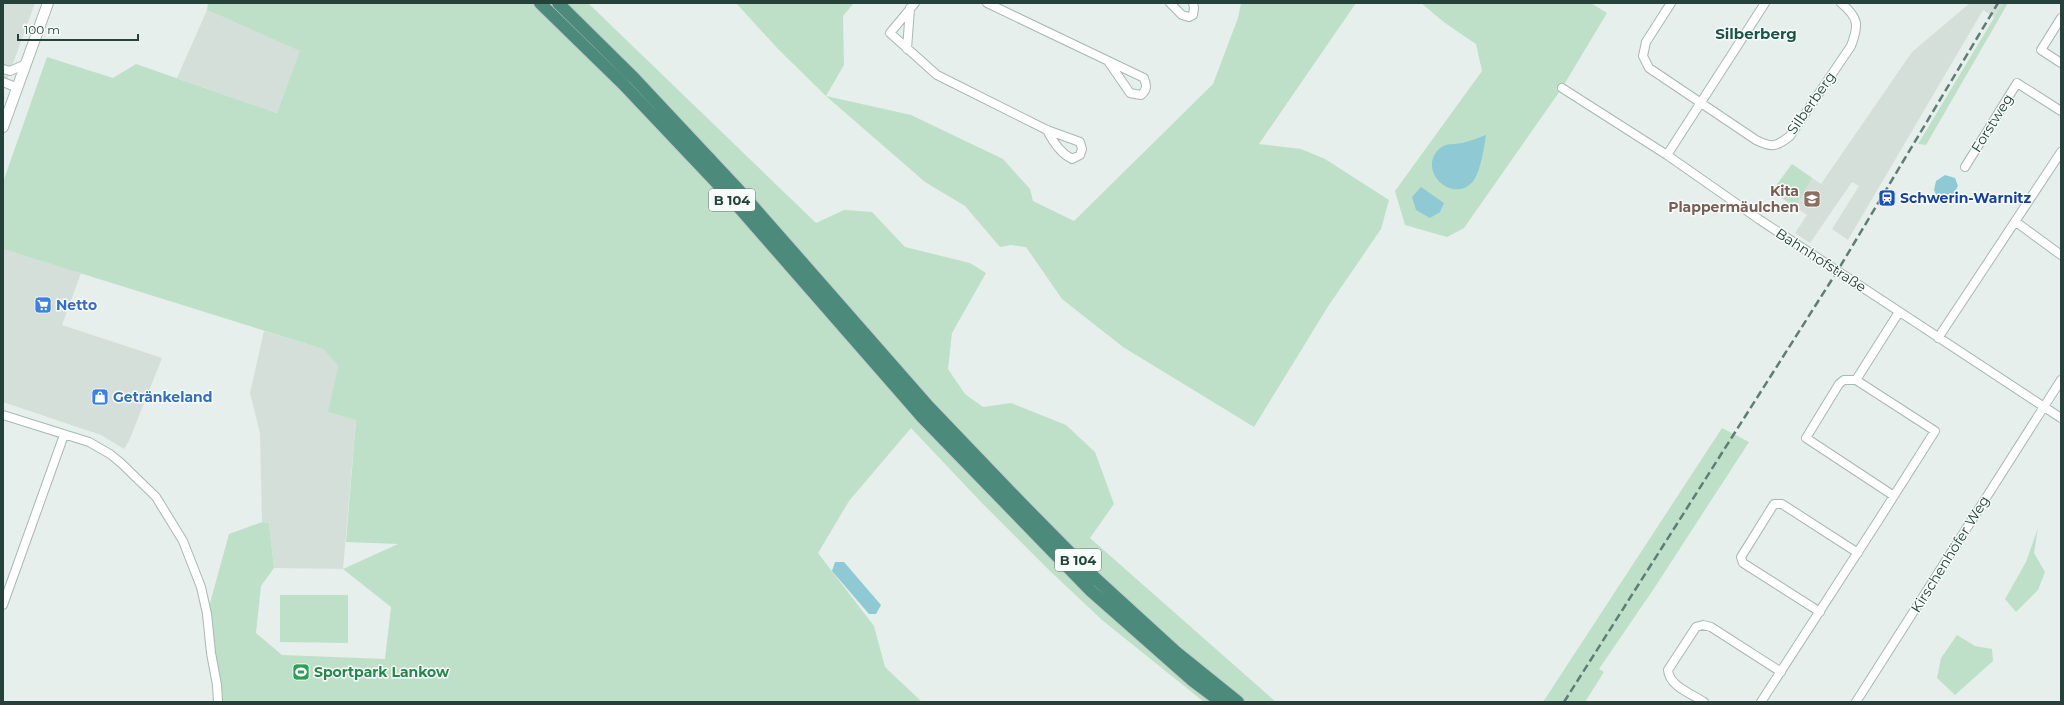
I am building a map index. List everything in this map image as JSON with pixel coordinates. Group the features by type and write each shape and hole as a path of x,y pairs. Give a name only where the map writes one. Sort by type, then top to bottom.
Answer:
{"highway":[{"name":"B 104","path":"540,3 623,84 922,404 1095,578 1176,652 1238,702"},
{"name":"B 104","path":"558,3 634,78 737,188 922,404 922,417 1091,591 1193,681 1221,702"}],"street":[{"path":"3,127 48,3"},
{"path":"987,3 1144,78 1147,86 1145,92 1140,95 1130,93 1108,61"},
{"path":"1170,3 1182,15 1189,17 1192,15 1194,8 1193,3"},
{"name":"Silberberg","path":"1672,3 1646,42 1643,56 1649,68 1756,140 1768,146 1780,144 1790,136 1850,46 1857,31 1856,22 1854,15 1844,4"},
{"path":"1667,155 1765,3"},
{"path":"913,6 890,33 907,49 937,75 1047,130"},
{"path":"907,49 913,6"},
{"path":"2061,18 2041,50 2061,63"},
{"path":"19,84 7,70 26,64"},
{"path":"3,82 19,84"},
{"name":"Forstweg","path":"1965,167 2017,83 2061,111"},
{"name":"Bahnhofstraße","path":"1562,88 1667,155 1760,220 2061,418"},
{"path":"1938,338 2061,152"},
{"path":"2016,222 2061,255"},
{"path":"1856,380 1900,312"},
{"path":"1762,702 1801,642 1894,496 1935,431 1856,380 1844,380 1839,384 1806,438 1894,496"},
{"name":"Kirschenhöfer Weg","path":"1856,702 2061,380"},
{"path":"3,415 89,442 110,454 121,463 156,497 183,541 201,586 207,614 218,702"},
{"path":"3,605 64,435"},
{"path":"1820,612 1744,564 1741,557 1774,504 1782,504 1858,552"},
{"path":"1704,702 1672,682 1668,676 1668,670 1696,627 1703,625 1711,628 1781,672"}],"shaded area":[{"path":"3,3 35,3 3,91"},
{"path":"1970,3 2003,3 1995,18 1983,10 1848,240 1832,229 1859,186 1852,182 1810,243 1795,233 1807,215 1772,191 1792,164 1821,184 1912,52"},
{"path":"207,10 301,51 277,113 177,78"},
{"path":"3,249 81,273 62,325 162,358 129,441 124,449 101,435 3,402"},
{"path":"264,331 323,349 338,366 329,412 356,419 343,569 274,568 269,523 262,522 260,433 250,393"}],"green space":[{"path":"208,3 588,3 816,223 844,210 872,212 905,247 970,263 986,273 952,333 948,369 965,394 983,407 1011,403 1066,425 1095,452 1114,504 1090,538 1276,702 1204,702 1102,620 1049,570 980,501 911,428 849,501 818,553 874,626 885,667 922,702 218,702 207,614 229,534 262,522 269,523 274,568 261,586 256,633 282,655 385,659 391,607 343,569 398,544 346,542 356,420 328,412 338,366 323,349 3,249 3,182 47,57 113,78 136,64 277,113 300,51 207,10"},
{"path":"736,3 854,3 843,16 844,65 826,96 778,49"},
{"path":"1241,3 1356,3 1259,144 1301,149 1325,159 1389,200 1381,229 1327,308 1254,427 1123,347 1062,299 1026,247 1011,245 1000,247 965,206 925,182 826,96 911,115 1003,159 1030,189 1033,201 1074,221 1213,84 1238,18"},
{"path":"1421,3 1591,3 1607,13 1562,88 1464,228 1447,237 1405,225 1395,191 1482,71 1476,44 1445,23"},
{"path":"2003,3 2008,3 1926,145 1918,144"},
{"path":"1792,164 1812,178 1795,207 1772,191"},
{"path":"1722,428 1749,442 1655,587 1599,669 1604,672 1585,702 1543,702"},
{"path":"2038,528 2034,553 2045,572 2038,590 2016,612 2005,599 2026,562"},
{"path":"280,595 348,595 348,643 280,642"},
{"path":"1957,635 1975,646 1992,649 1993,661 1955,695 1937,678 1941,658"}],"water":[{"path":"1486,135 1480,164 1474,180 1466,187 1457,189 1449,188 1441,183 1435,176 1432,167 1433,158 1439,149 1445,145 1462,143"},
{"path":"1945,175 1955,178 1958,186 1951,198 1939,201 1934,190 1936,181"},
{"path":"1421,187 1444,203 1440,212 1430,218 1416,210 1412,197"},
{"path":"835,562 844,562 881,605 876,614 869,614 832,571"}],"railway":[{"path":"1564,702 1838,270 1998,3"}],"place":[{"name":"Schwerin-Warnitz","path":"1887,198"},
{"name":"Kita Plappermäulchen","path":"1812,199"},
{"name":"Netto","path":"43,305"},
{"name":"Getränkeland","path":"100,397"},
{"name":"Sportpark Lankow","path":"301,672"}],"district":[{"name":"Silberberg","path":"1756,34"}]}
